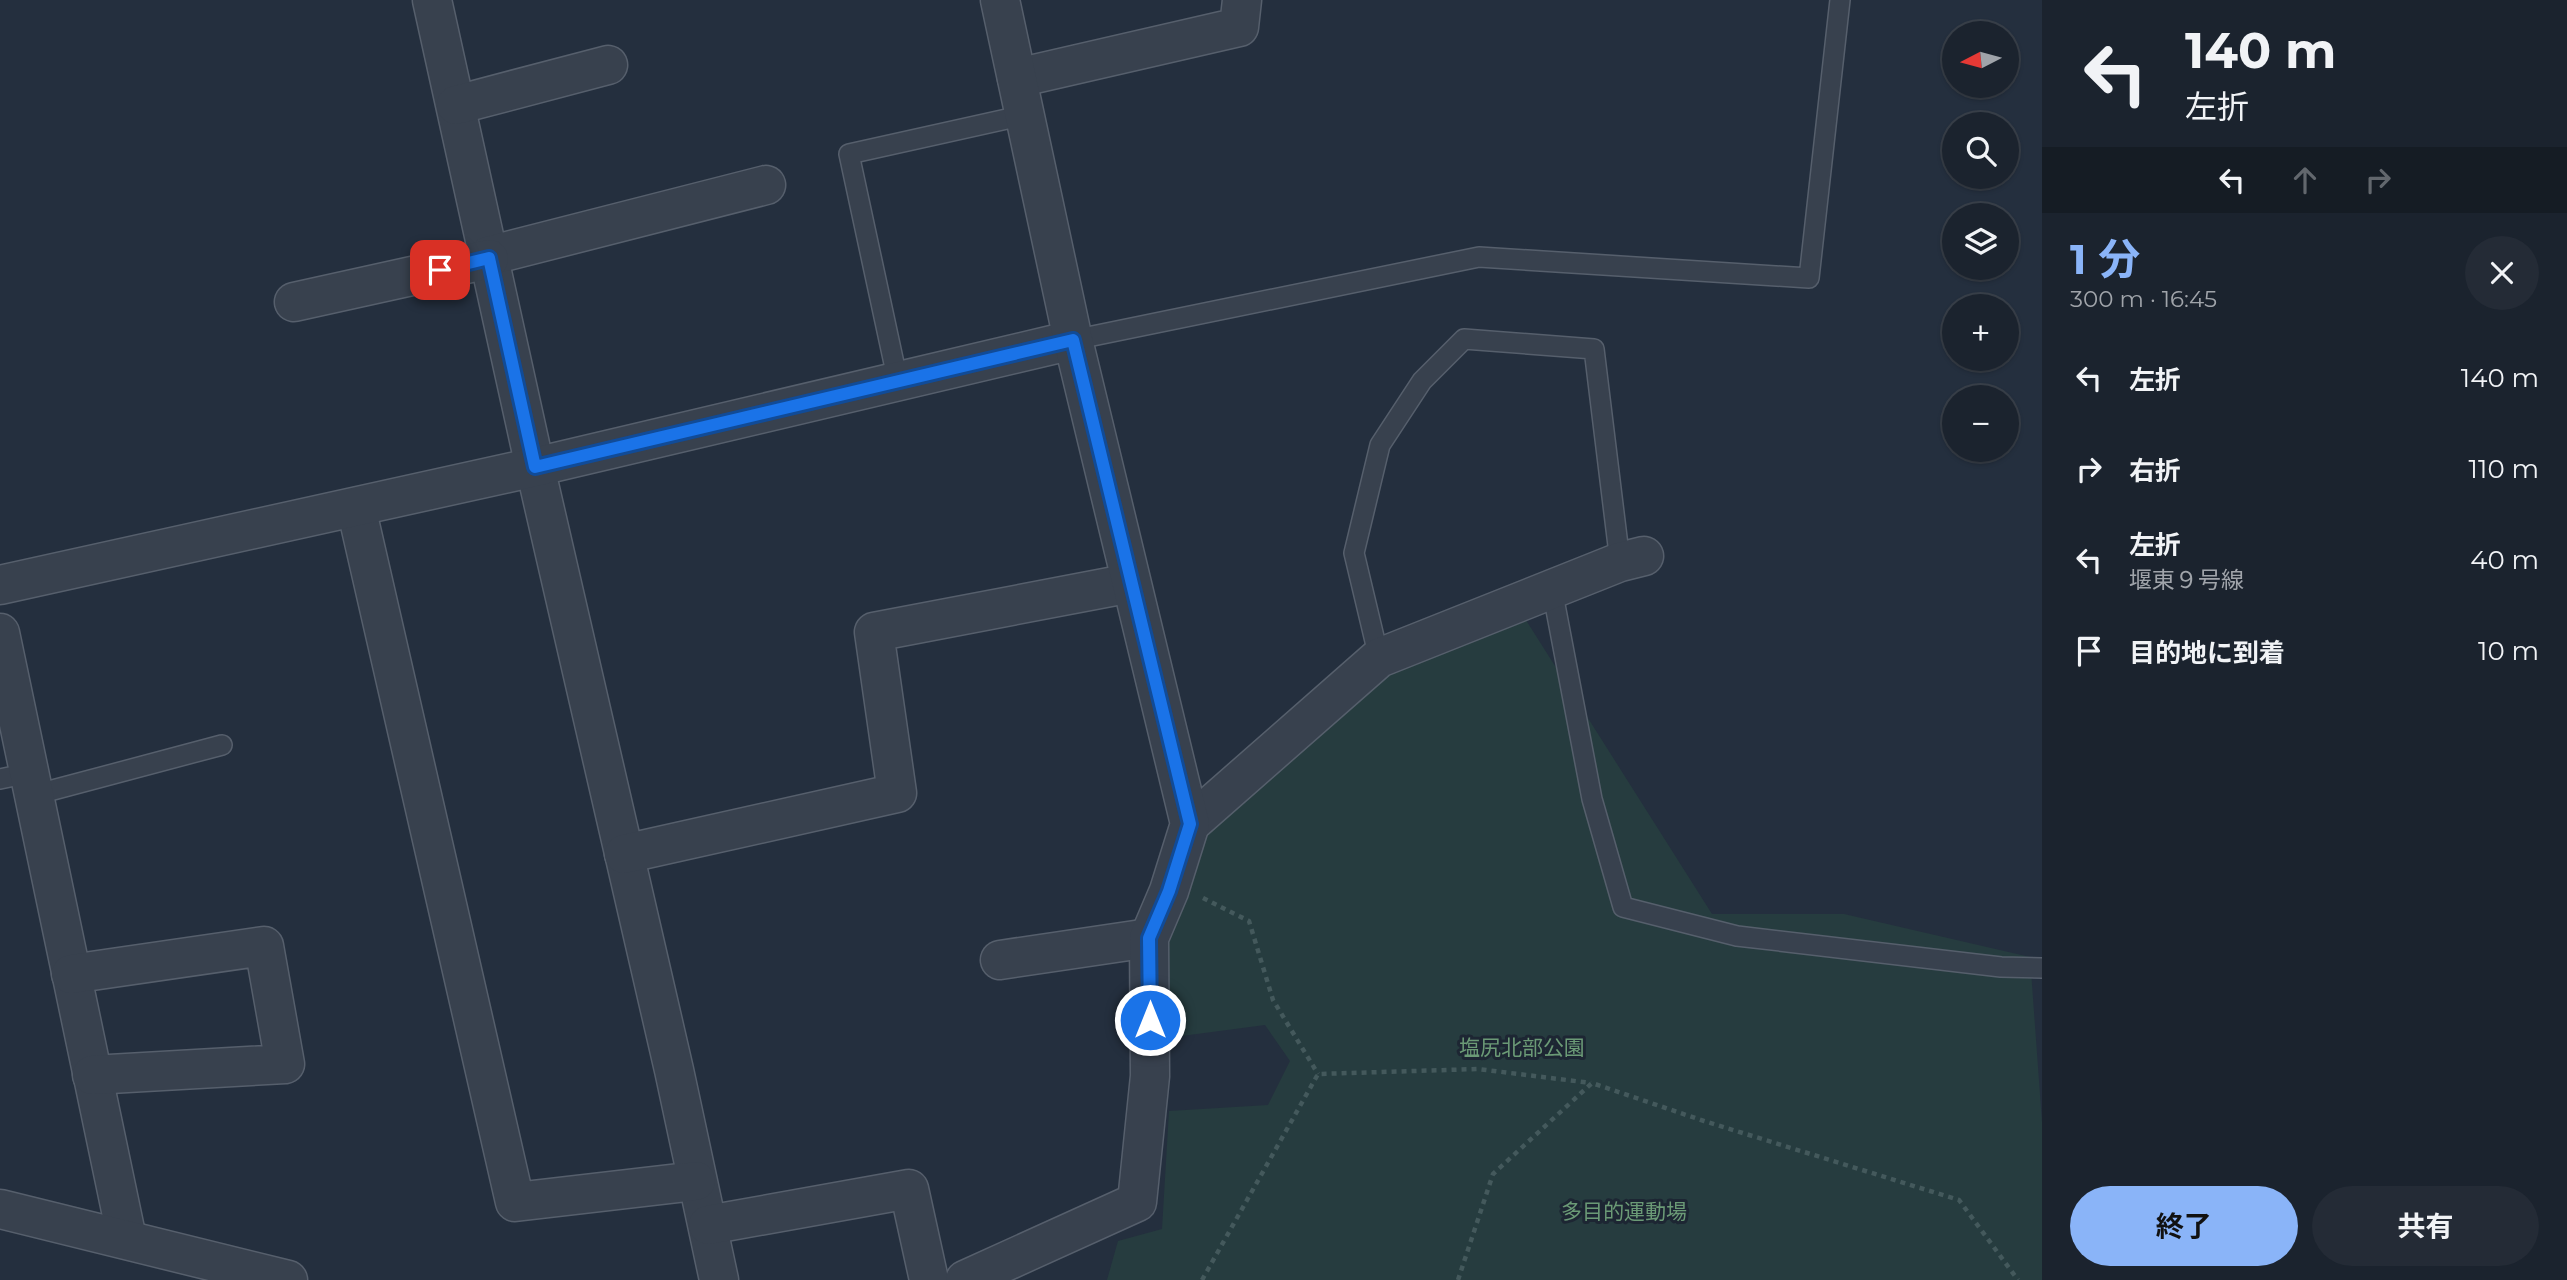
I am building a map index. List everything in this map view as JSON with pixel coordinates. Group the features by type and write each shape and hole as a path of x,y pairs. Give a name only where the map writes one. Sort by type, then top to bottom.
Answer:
{"street":[{"path":"432,0 719,1280"},
{"path":"965,1280 1137,1202 1150,1076 1149,938 1169,891 1190,824 1073,340 1000,0"},
{"path":"1017,78 1239,27 1242,0"},
{"path":"456,105 608,65"},
{"path":"294,304 766,186"},
{"path":"0,585 535,467 1073,340"},
{"path":"356,507 515,1202 696,1181"},
{"path":"1190,824 1379,658 1632,559"},
{"path":"624,854 897,793 874,632 1131,583"},
{"path":"0,633 21,783 71,974 127,1239"},
{"path":"1000,960 1149,938"},
{"path":"71,974 264,946 285,1064 92,1075"},
{"path":"708,1225 909,1189 929,1280"},
{"path":"0,1209 288,1280"}],"lane":[{"path":"1073,340 1479,257 1809,278 1840,0"},
{"path":"898,382 849,154 1025,115"},
{"path":"1379,658 1354,554 1380,445 1422,381 1464,340 1594,349 1632,559"},
{"path":"1552,589 1592,799 1623,908 1737,936 2001,967 2042,968"},
{"path":"21,783 222,745"}],"path":[{"path":"1194,894 1249,922 1273,1000 1318,1074"},
{"path":"1318,1074 1478,1069 1592,1083 1704,1121 1959,1200 2018,1280"},
{"path":"1202,1280 1318,1074"},
{"path":"1458,1280 1493,1174 1592,1083"}],"green space":[{"name":"塩尻北部公園","path":"1517,606 1712,914 1844,914 2030,957 2042,1122 2042,1280 1107,1280 1118,1241 1162,1229 1169,1111 1268,1105 1290,1061 1265,1025 1174,1037 1167,968 1171,906 1197,834 1348,670"}],"route":[{"path":"440,270 489,258 535,467 1073,340 1190,824 1169,891 1149,938 1150,1020"}],"park label":[{"name":"多目的運動場","path":"1624,1212"}]}
